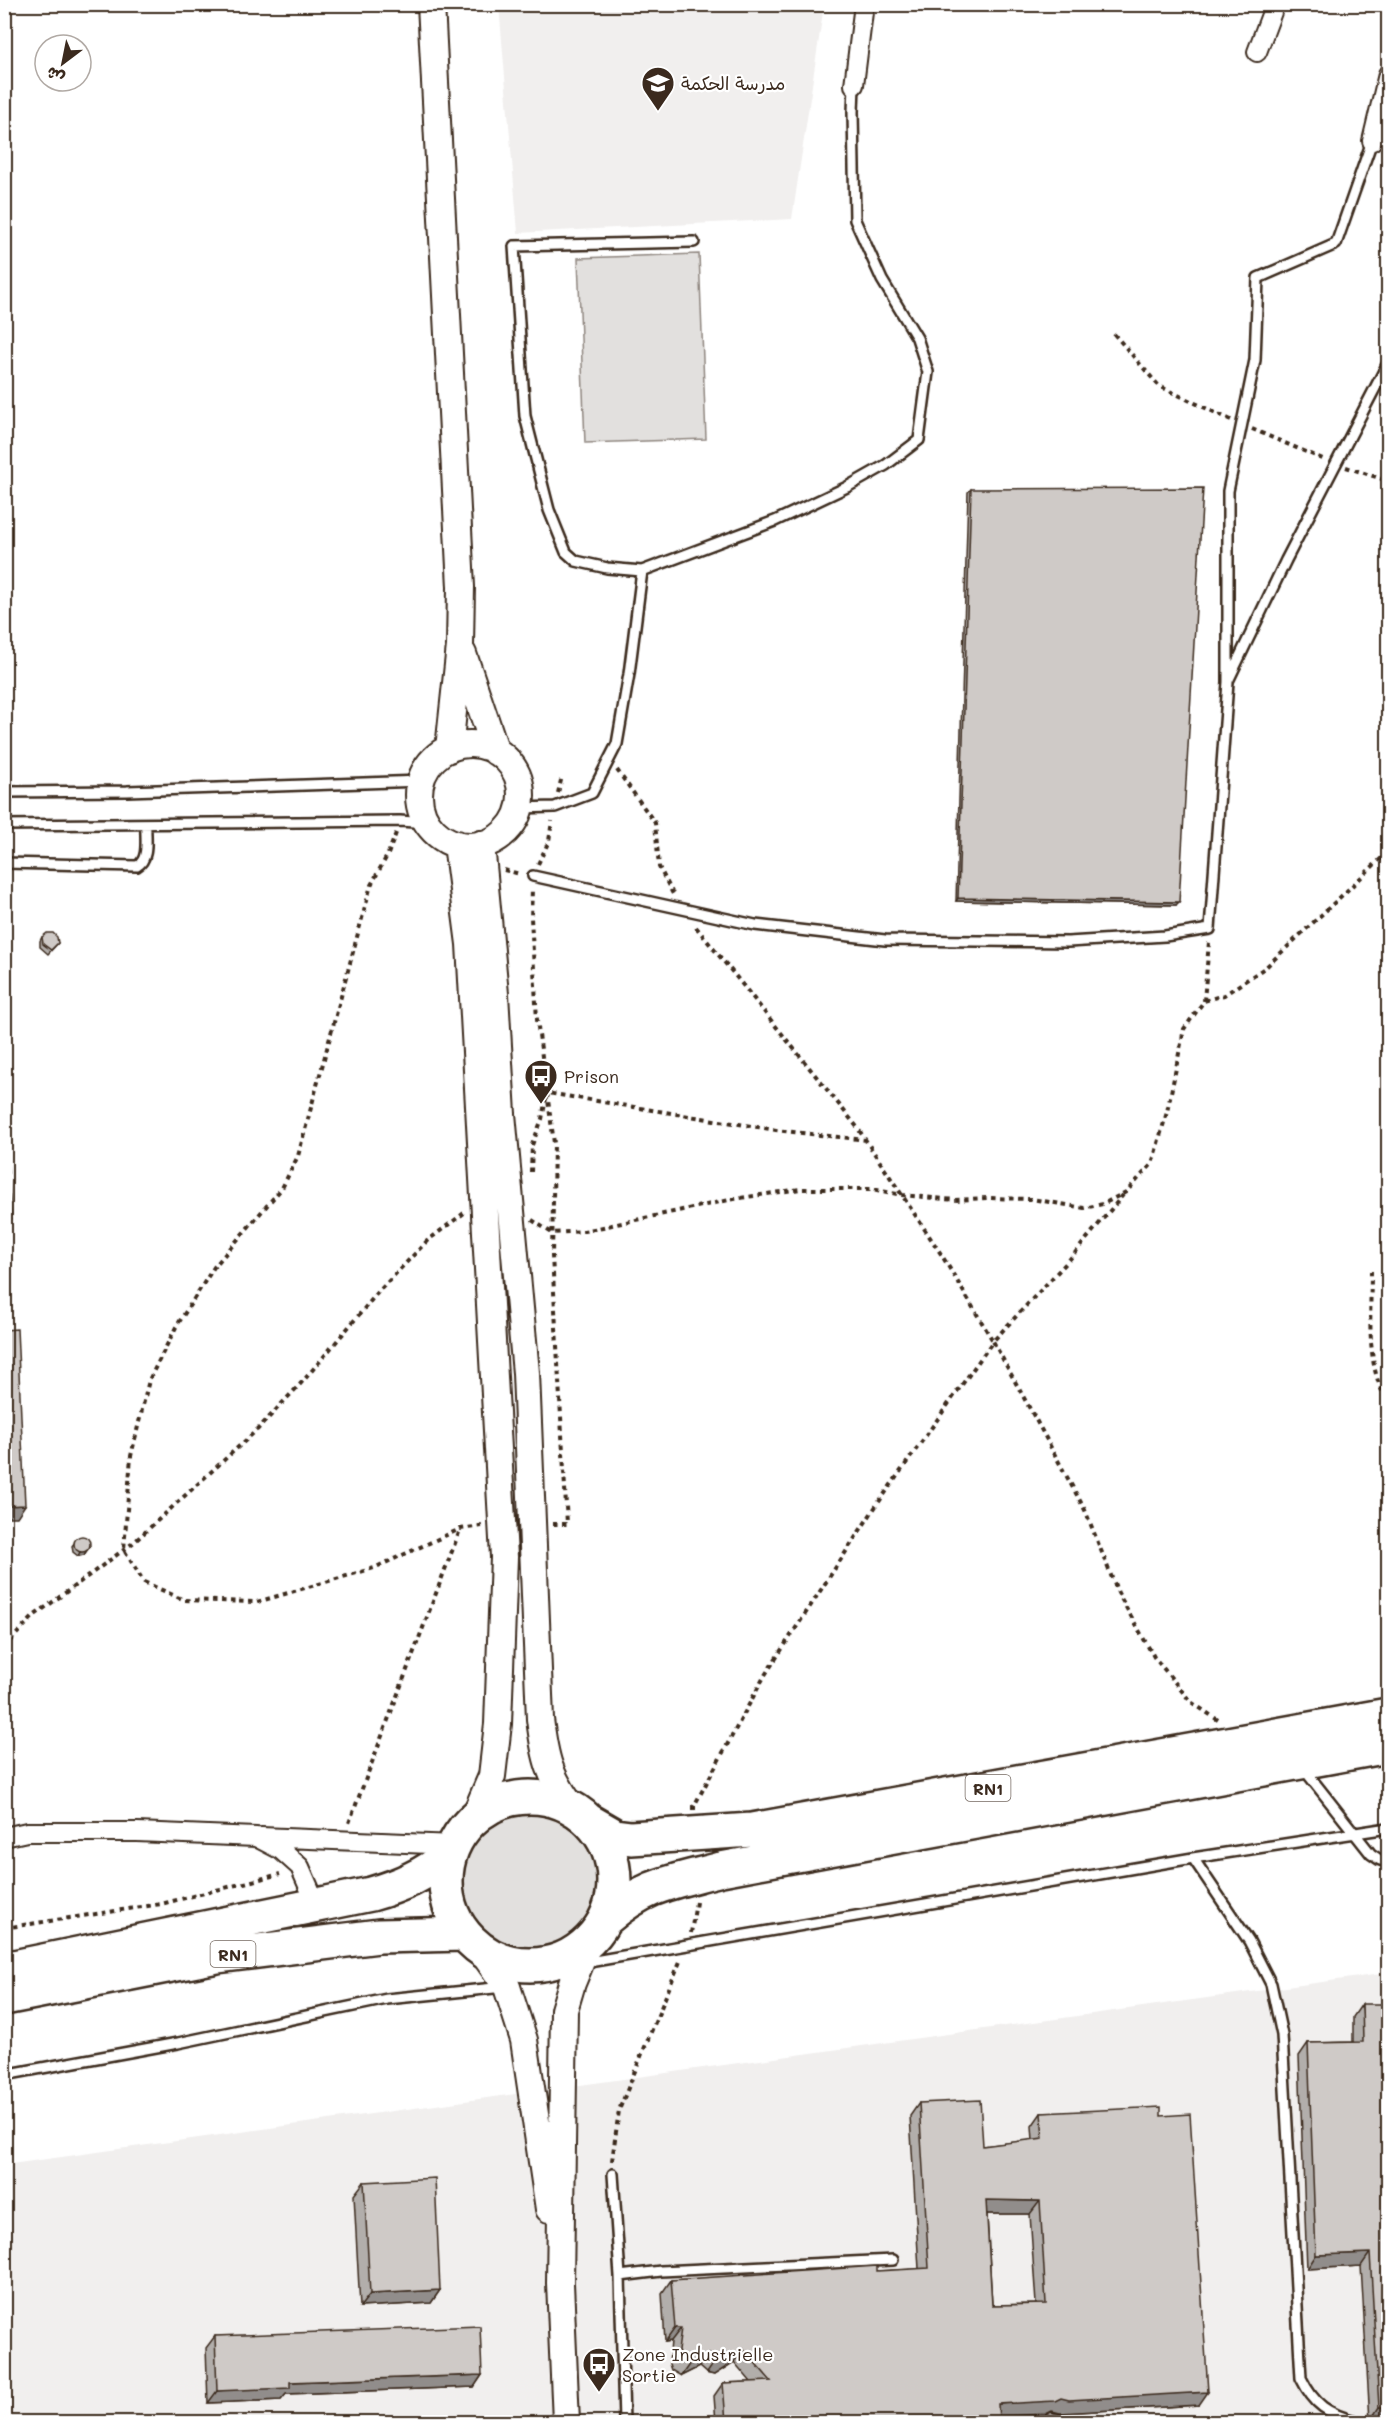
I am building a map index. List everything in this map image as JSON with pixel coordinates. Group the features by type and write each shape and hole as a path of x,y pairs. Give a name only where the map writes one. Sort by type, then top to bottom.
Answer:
{"highway":[{"name":"RN1","path":"4,1969 317,1906 402,1885 426,1873 452,1850 474,1818 496,1804 523,1797 550,1799 582,1815 615,1836 631,1838 752,1830 1389,1715"},
{"name":"RN1","path":"607,1918 631,1898 652,1887 721,1869 1389,1746"},
{"name":"RN1","path":"452,1850 447,1867 446,1890 452,1913 472,1942 504,1962 529,1966 554,1962 578,1952 584,1954 607,1918 614,1893 614,1867 605,1842 582,1815"},
{"name":"RN1","path":"4,1998 218,1956 379,1936 472,1942"}],"main road":[{"path":"431,4 461,587 460,646 449,749"},
{"path":"460,646 496,752"},
{"path":"473,745 496,752 509,762 517,776 521,792 519,808 513,823 502,835 474,852 439,836 427,823 420,807 419,789 424,772 435,759 449,749 473,745"},
{"path":"474,852 498,1216 504,1557 498,1724 492,1776 474,1818"},
{"path":"474,852 470,944 498,1216 525,1373 540,1719 545,1758 557,1786 582,1815"},
{"path":"472,1942 507,1987 524,2040 560,2283"},
{"path":"566,2422 560,2283 564,2010 584,1954"}],"street":[{"path":"854,85 864,4"},
{"path":"1257,52 1275,4"},
{"path":"1372,141 1389,74"},
{"path":"4,1837 38,1832 137,1832 343,1841 452,1850"},
{"path":"256,1837 280,1850 300,1868 317,1906"}],"lane":[{"path":"694,242 514,246 525,416 549,510 566,552 576,561 607,568 642,571 775,521 816,502 886,465 919,440 928,372 917,338 882,279 855,220 854,85"},
{"path":"533,876 755,925 885,940 1079,941 1165,936 1210,929 1228,682 1228,491 1255,360 1258,278 1336,244 1372,141"},
{"path":"1228,682 1286,560 1389,363"},
{"path":"519,808 555,807 592,793 617,744 629,674 642,571"},
{"path":"4,792 139,791 422,781"},
{"path":"4,825 400,821 427,823"},
{"path":"4,862 137,866 143,862 145,856 146,824"},
{"path":"1300,1764 1371,1854 1380,1860 1389,1862"},
{"path":"584,1954 687,1947 1192,1858 1389,1828"},
{"path":"1192,1858 1249,1941 1271,1984 1282,2036 1301,2378 1309,2395 1322,2407 1334,2415 1356,2421"},
{"path":"4,2075 178,2043 387,1999 507,1987"},
{"path":"613,2174 620,2276 624,2422"},
{"path":"620,2276 661,2271 893,2260"},
{"path":"1050,2418 1071,2422"}],"path":[{"path":"532,1523 567,1524 552,1233 554,1143 537,1020 531,918 533,876 549,840 562,776"},
{"path":"400,821 388,854 371,885 298,1156 282,1188 214,1267 176,1327 149,1380 131,1456 124,1550 144,1582 184,1600 257,1602 374,1568 460,1529 502,1523"},
{"path":"474,852 533,876"},
{"path":"1204,1001 1224,995 1266,967 1389,852"},
{"path":"695,1834 694,1806 765,1675 876,1506 993,1341 1069,1260 1138,1177 1152,1164 1167,1112 1184,1029 1204,1001 1210,929"},
{"path":"766,1011 866,1140 941,1254 993,1341 1085,1510 1118,1593 1154,1657 1191,1702 1219,1720"},
{"path":"547,1092 776,1130 866,1140"},
{"path":"531,1177 532,1145 542,1119 547,1092"},
{"path":"4,1647 35,1615 124,1550 258,1429 304,1380 380,1291 428,1241 464,1213 530,1219 552,1233 584,1231 734,1199 800,1189 872,1189 902,1195 955,1200 1032,1199 1084,1208 1103,1204 1126,1192"},
{"path":"1371,1271 1371,1322 1375,1372 1383,1394 1389,1401"},
{"path":"343,1841 460,1529"},
{"path":"4,1928 161,1904 300,1868"},
{"path":"613,2174 612,2158 619,2110 687,1947 696,1909 696,1876"}],"shaded area":[{"name":"مدرسة الحكمة","path":"499,5 824,5 792,219 518,233"},
{"path":"699,254 706,439 585,443 578,258"},
{"path":"530,1808 558,1813 582,1829 598,1853 603,1881 598,1909 582,1933 558,1949 530,1954 502,1949 478,1933 462,1909 457,1881 462,1853 478,1829 502,1813"},
{"path":"1388,1973 1388,2422 5,2422 4,2165"}],"building":[{"path":"1203,488 1179,902 958,898 971,489"},
{"path":"47,933 53,933 57,937 58,943 51,950 43,944 42,937"},
{"path":"4,1115 11,1219 4,1219"},
{"path":"17,1329 25,1505 4,1506 4,1330"},
{"path":"82,1536 90,1544 82,1552 74,1544"},
{"path":"1362,2004 1389,2004 1389,2407 1379,2407 1370,2253 1316,2255 1308,2043 1363,2042"},
{"path":"980,2100 983,2146 1043,2138 1041,2113 1161,2107 1161,2116 1190,2114 1208,2392 1069,2400 1061,2398 1055,2401 998,2404 999,2422 726,2422 723,2383 771,2381 743,2349 724,2362 715,2360 709,2354 690,2363 680,2357 678,2351 681,2328 675,2328 671,2280 877,2266 877,2271 929,2268 919,2103","holes":["986,2200 1040,2201 1046,2304 992,2305"]},
{"path":"435,2178 440,2290 370,2294 364,2182"},
{"path":"480,2326 482,2375 290,2382 290,2388 217,2391 215,2336"}],"place":[{"name":"مدرسة الحكمة","path":"658,112"},
{"name":"Prison","path":"541,1105"},
{"name":"Zone Industrielle Sortie","path":"599,2393"}]}
